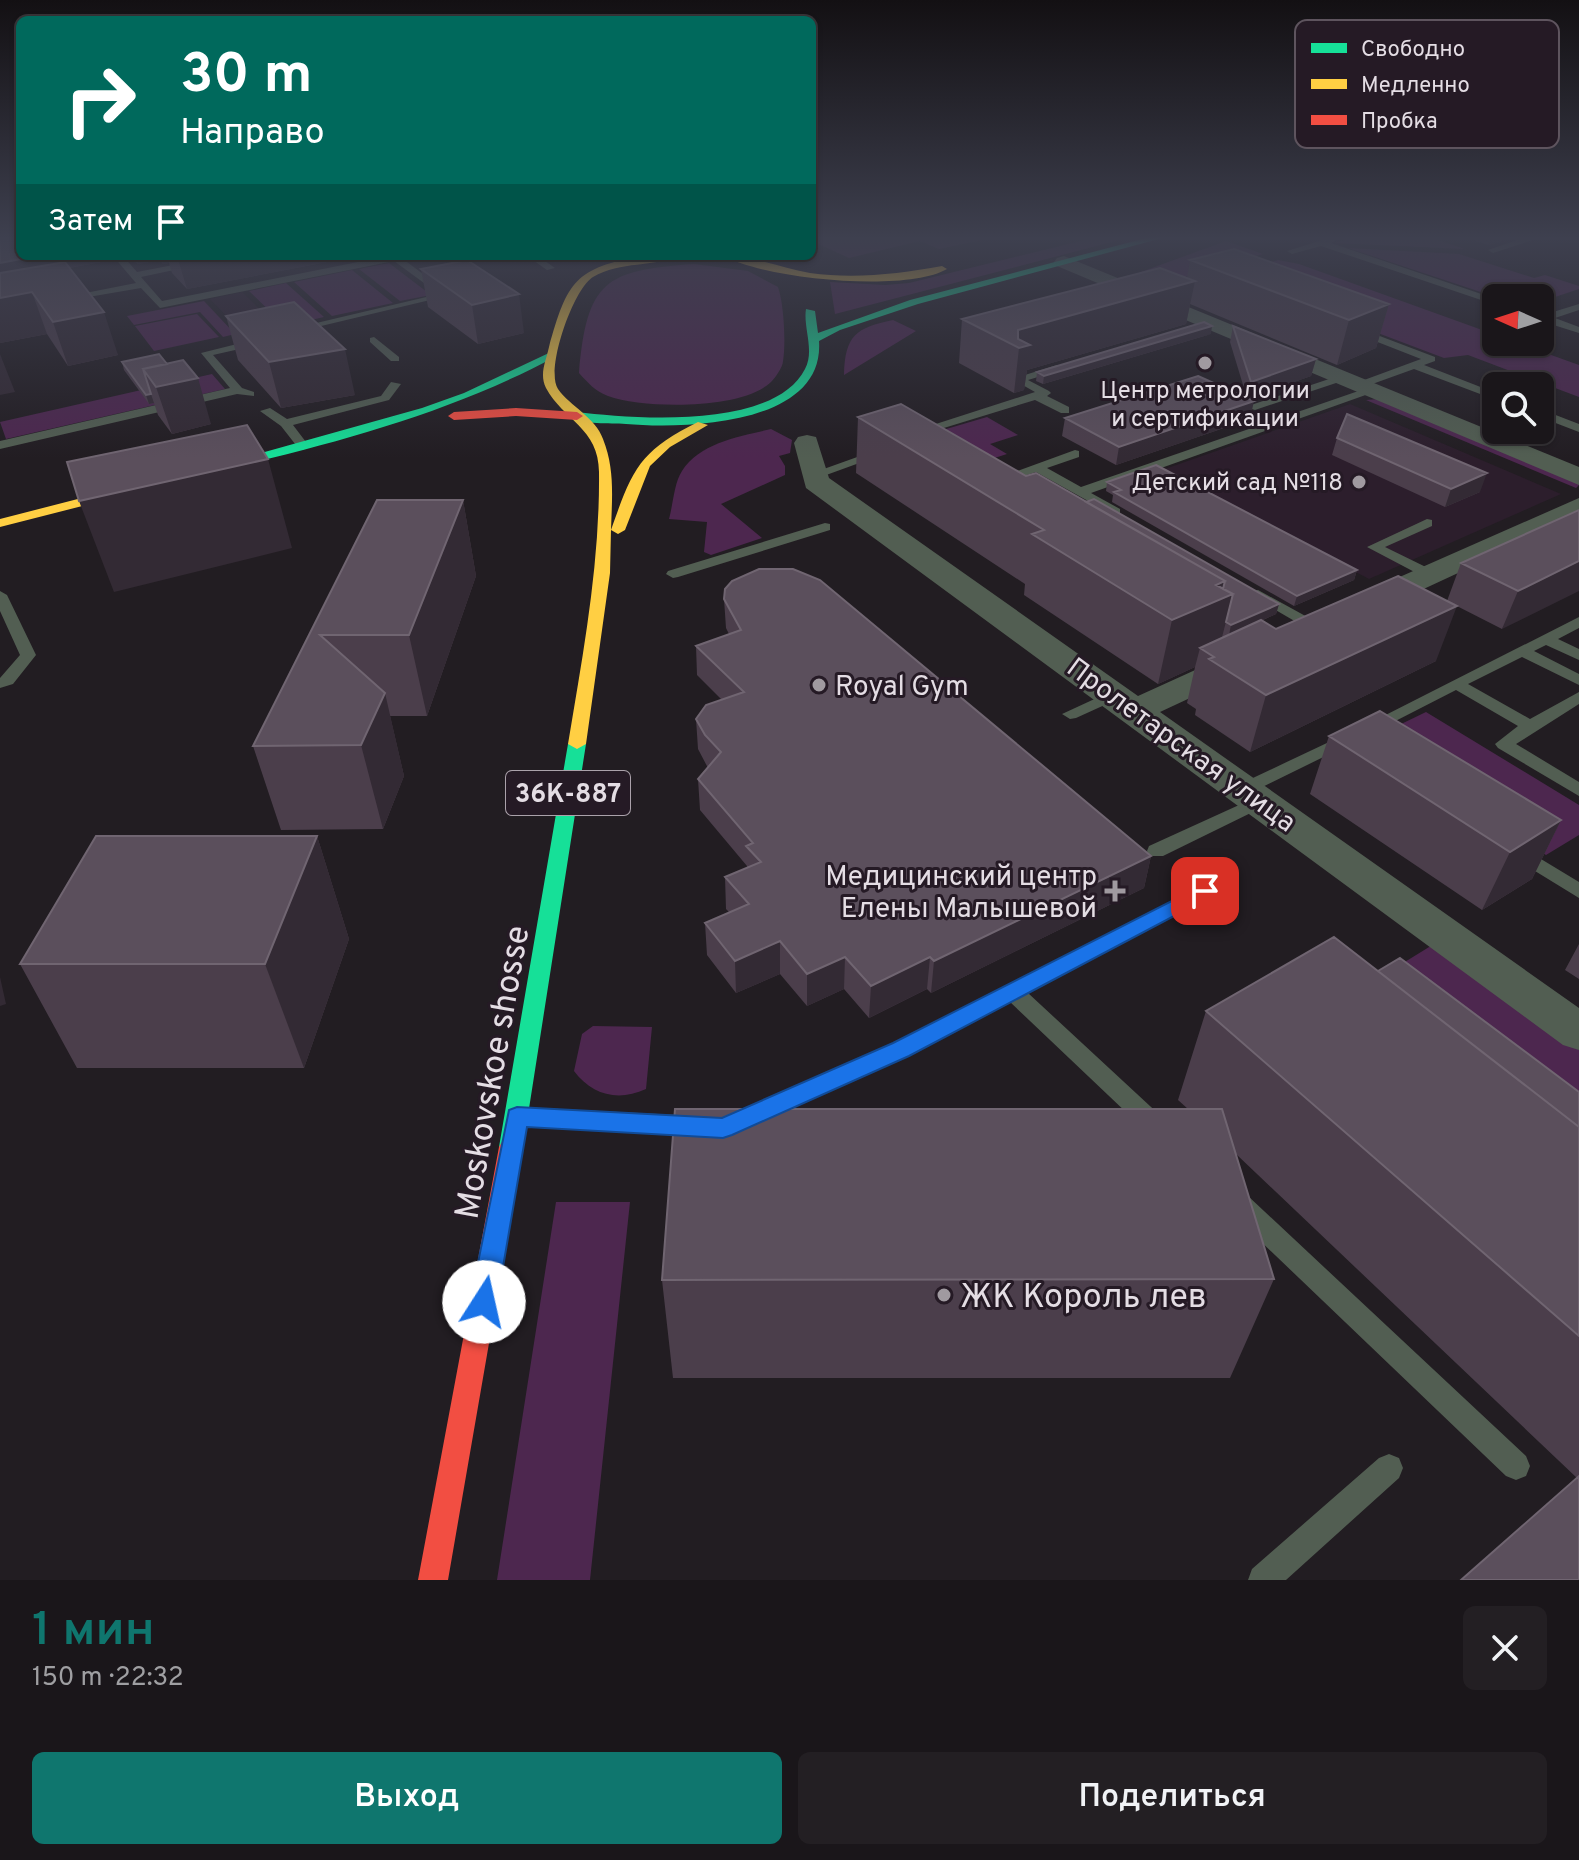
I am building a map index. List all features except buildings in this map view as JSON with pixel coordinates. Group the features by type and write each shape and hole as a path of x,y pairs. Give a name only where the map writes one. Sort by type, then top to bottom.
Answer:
{"main road":[{"name":"Moskovskoe shosse","path":"433,1580 517,1117 603,573 606,468 596,435 552,389 547,376 566,311"},
{"name":"Moskovskoe shosse","path":"603,573 641,462 674,437 730,414 775,402 801,386 813,360 810,311"},
{"path":"813,340 887,311"},
{"path":"182,477 367,429 497,387 551,355"},
{"path":"303,446 474,413 577,416"},
{"name":"Moskovskoe shosse","path":"577,416 666,422 730,414"},
{"path":"0,523 151,484"}],"street":[{"path":"1164,311 1357,384 1579,477"},
{"name":"Пролетарская улица","path":"810,459 816,482 1579,1032"},
{"path":"1125,703 1315,627 1579,506"}],"lane":[{"path":"289,332 373,311"},
{"path":"1554,323 1579,330"},
{"path":"1080,492 1357,384 1431,359 1344,326"},
{"path":"0,445 244,392 206,353 275,338"},
{"path":"374,340 395,359"},
{"path":"906,435 1045,393 1018,379 1075,362"},
{"path":"1414,365 1482,392"},
{"path":"285,423 385,398 395,384"},
{"path":"1251,407 1357,384"},
{"path":"1037,396 1065,410"},
{"path":"266,411 285,423 303,446"},
{"path":"1554,418 1579,428"},
{"path":"810,459 893,450"},
{"path":"986,485 1075,454"},
{"path":"1037,467 1122,516"},
{"path":"1427,523 1374,547 1429,574"},
{"path":"673,574 825,527"},
{"path":"1246,587 1315,627"},
{"path":"0,595 28,655 7,681 0,683"},
{"path":"1156,851 1253,795 1579,622"},
{"path":"1546,639 1579,655"},
{"path":"1523,651 1579,680"},
{"path":"1458,685 1530,726"},
{"path":"1579,697 1504,744 1579,790"},
{"path":"1070,714 1125,703"},
{"path":"1505,843 1579,891"},
{"path":"517,1117 723,1128 901,1049 1205,891"},
{"path":"1012,991 1173,1142"},
{"path":"1219,1185 1516,1466"},
{"path":"1263,1580 1389,1468"}],"shaded area":[{"path":"154,311 213,311 235,334 223,337 200,312 134,325 127,316"},
{"path":"221,311 261,311 278,327 244,334"},
{"path":"269,311 317,311 324,317 285,326"},
{"path":"326,311 357,311 332,316"},
{"path":"591,311 783,311 782,366 773,380 757,391 738,398 668,405 624,400 599,392 579,373"},
{"path":"1319,311 1429,311 1482,330 1482,356 1554,356 1579,365 1579,397 1554,388 1554,372 1513,372 1468,355 1444,358"},
{"path":"197,314 219,337 154,351 135,326"},
{"path":"893,320 916,331 844,375 847,351 855,336 870,326"},
{"path":"212,374 225,389 6,439 0,422"},
{"path":"1378,399 1579,482 1579,485 1576,488 1366,400"},
{"name":"Детский сад №118","path":"1350,404 1561,494 1369,579 1162,470"},
{"path":"987,417 1018,435 990,444 1007,454 957,470 909,440"},
{"path":"771,429 792,440 790,453 779,456 785,466 785,475 721,504 762,538 711,555 704,552 707,522 669,519 679,476 690,461 710,447"},
{"path":"1426,712 1579,805 1579,835 1546,855 1368,740"},
{"path":"1434,944 1579,1050 1579,1108 1395,968"},
{"path":"593,1026 652,1027 646,1089 625,1095 606,1094 589,1086 574,1071 582,1034"},
{"path":"556,1202 630,1202 590,1580 497,1580"}],"traffic: fast":[{"path":"577,416 633,421 703,420 737,415 768,405 793,391 810,372 814,350 810,311"},
{"path":"813,340 836,328 888,311"},
{"path":"206,470 339,437 426,411 510,377 551,355"},
{"path":"511,1147 577,744"}],"traffic: slow":[{"path":"565,311 547,376 552,389 596,435 606,468 603,573 577,744"},
{"path":"618,530 631,491 644,465 665,445 702,425"},
{"path":"0,523 140,487"}],"traffic: jam":[{"path":"454,416 516,412 577,416"},
{"path":"433,1580 511,1147"}],"place":[{"name":"Центр метрологии и сертификации","path":"1205,363"},
{"name":"Детский сад №118","path":"1359,482"},
{"name":"Royal Gym","path":"819,685"},
{"name":"Медицинский центр Елены Малышевой","path":"1115,891"},
{"name":"ЖК Король лев","path":"944,1295"}],"route":[{"path":"484,1302 517,1117 723,1128 901,1049 1205,891"}]}
